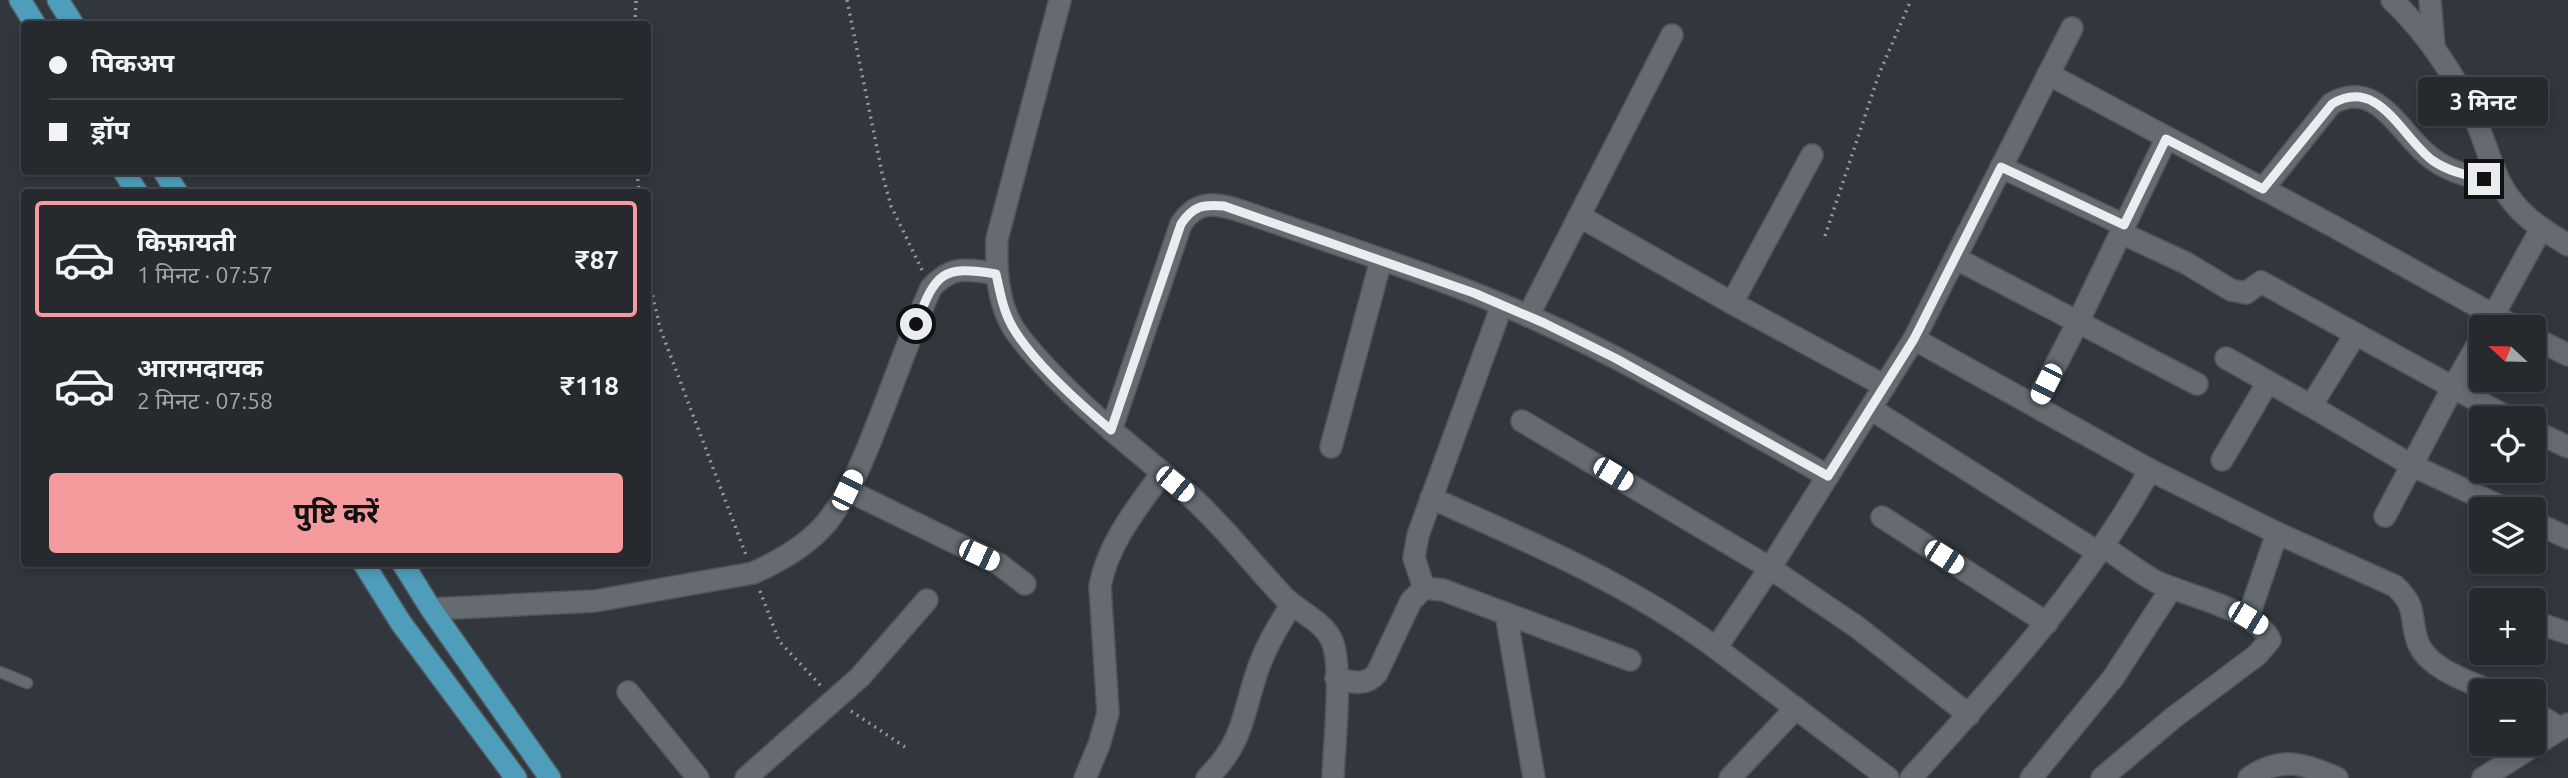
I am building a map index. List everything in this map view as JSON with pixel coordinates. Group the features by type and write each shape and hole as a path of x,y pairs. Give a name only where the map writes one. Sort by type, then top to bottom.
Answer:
{"main road":[{"path":"20,0 33,21"},
{"path":"58,0 71,21"},
{"path":"366,567 401,623 516,778"},
{"path":"405,567 431,609 550,778"}],"street":[{"path":"1060,0 997,239 996,274 1002,301 1012,327 1043,364 1111,430 1235,539 1291,605 1331,637 1335,649 1336,678 1333,778"},
{"path":"2392,0 2434,46 2475,119 2500,183 2517,209 2541,229 2568,244"},
{"path":"2430,0 2434,46"},
{"path":"1716,648 1770,568 1914,339 2072,28"},
{"path":"1528,316 1672,35"},
{"path":"2048,74 2263,189 2478,315"},
{"path":"2263,189 2332,104 2343,97 2354,95 2374,101 2432,159 2445,167 2500,183"},
{"path":"2035,405 2078,323 2166,139"},
{"path":"1732,303 1812,155"},
{"path":"2001,167 2186,263 2231,290 2246,293 2261,282 2486,406"},
{"path":"1111,430 1181,224 1192,209 1200,205 1224,206 1381,260 1528,316 1594,347 1828,476"},
{"path":"1579,216 1885,386"},
{"path":"2494,315 2541,229"},
{"path":"1955,258 2197,384"},
{"path":"1331,447 1381,260"},
{"path":"431,609 595,601 753,573 798,549 827,523 847,490 867,449 931,288 941,276 954,270 996,274"},
{"path":"1424,588 1414,558 1418,535 1502,305"},
{"path":"2311,407 2355,335"},
{"path":"1914,339 2150,470 2277,533 2395,586 2412,608 2420,647 2429,658 2469,682"},
{"path":"2546,344 2568,355"},
{"path":"2226,358 2411,465 2480,497"},
{"path":"2385,516 2469,359"},
{"path":"2222,460 2268,382"},
{"path":"1871,409 2152,579 2171,589 2248,618 2267,632 2270,640 2266,647 2172,718 2102,778"},
{"path":"1522,421 1770,568 1857,627 1969,715"},
{"path":"2546,437 2568,447"},
{"path":"1911,778 2047,623 2102,550 2150,470"},
{"path":"1085,778 1108,713 1100,586 1103,570 1119,534 1161,473"},
{"path":"847,490 999,564 1024,584"},
{"path":"1431,498 1555,553 1650,603 1716,648 1888,778"},
{"path":"1882,517 2047,623"},
{"path":"2546,528 2568,538"},
{"path":"2248,618 2277,533"},
{"path":"1424,588 1443,590 1630,660"},
{"path":"1336,678 1358,682 1372,679 1411,601 1424,588"},
{"path":"2031,778 2113,678 2171,589"},
{"path":"746,778 860,677 927,600"},
{"path":"1207,778 1221,765 1233,745 1249,706 1263,655 1291,605"},
{"path":"1506,614 1534,778"},
{"path":"2546,626 2568,634"},
{"path":"628,692 698,778"},
{"path":"1730,778 1796,708"},
{"path":"2546,717 2566,726"},
{"path":"2483,778 2566,726"},
{"path":"2249,778 2269,766 2286,763 2337,778"}],"lane":[{"path":"0,672 27,683"}],"path":[{"path":"635,21 636,0"},
{"path":"847,0 891,206 931,288"},
{"path":"1825,236 1880,74 1911,0"},
{"path":"651,288 660,328 779,642 834,700 905,747"}],"route":[{"path":"916,324 931,288 941,276 954,270 996,274 1012,327 1035,356 1081,404 1111,430 1181,224 1192,209 1200,205 1224,206 1474,293 1544,323 1615,358 1828,476 1914,339 2001,167 2124,225 2166,139 2263,189 2320,116 2343,97 2354,95 2374,101 2384,109 2432,159 2456,172 2484,179"}]}
